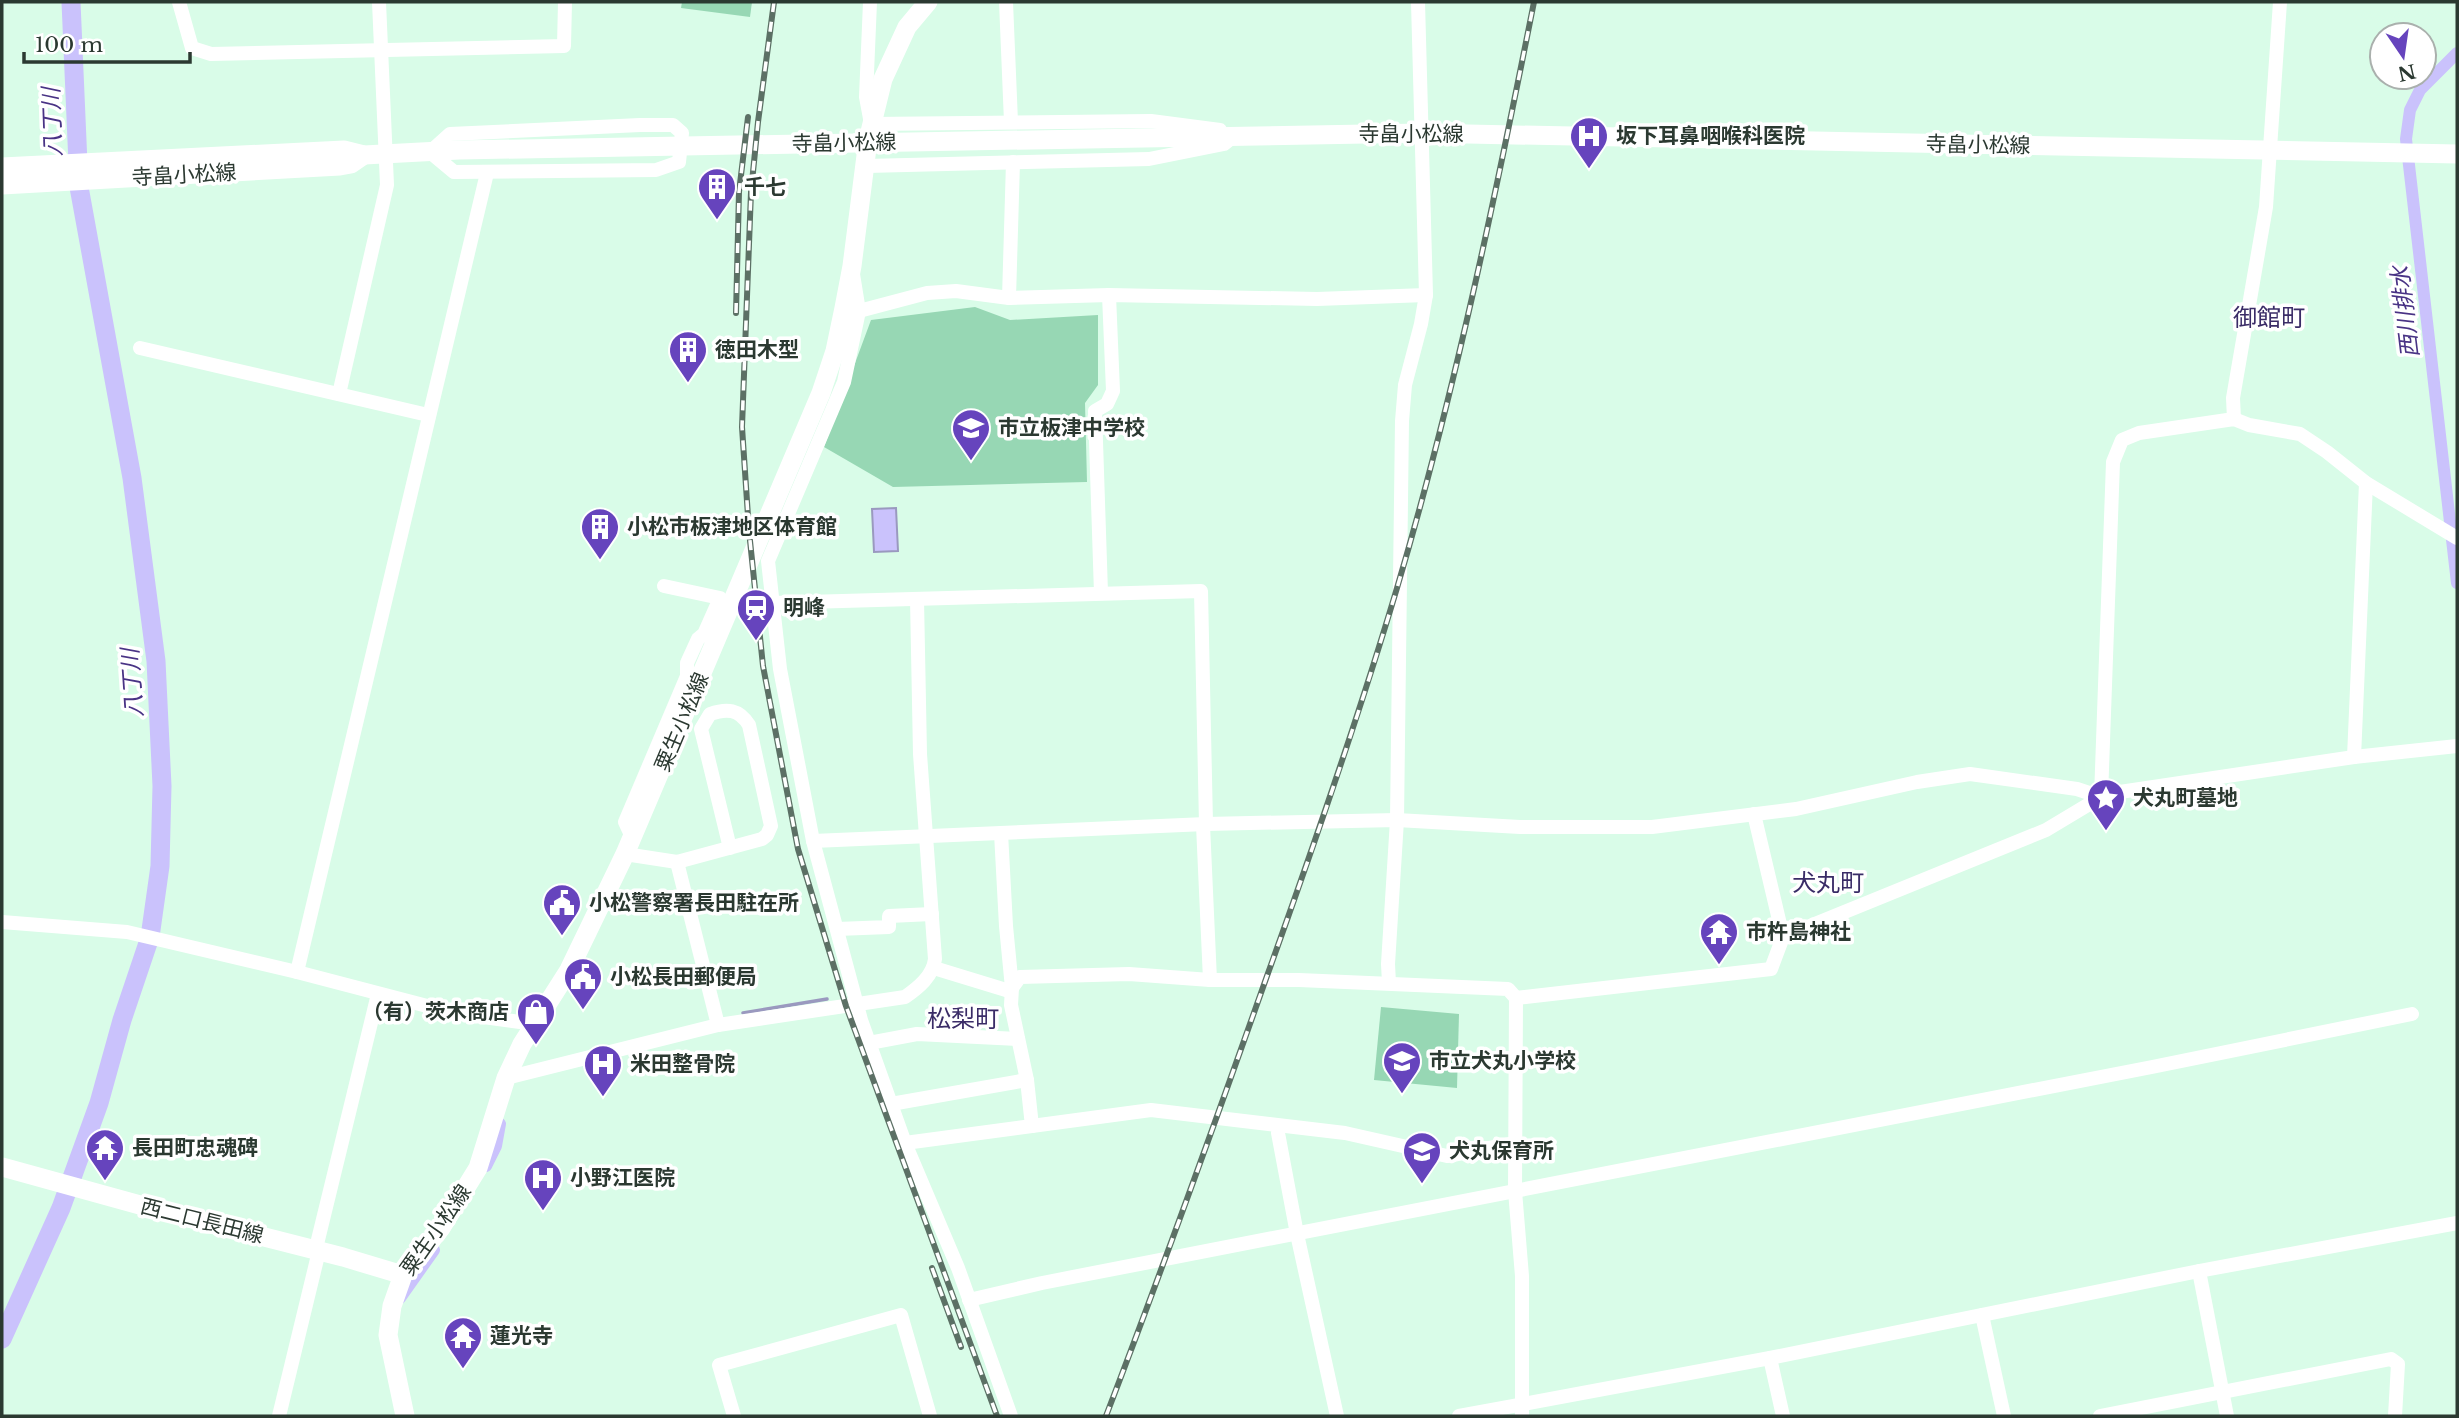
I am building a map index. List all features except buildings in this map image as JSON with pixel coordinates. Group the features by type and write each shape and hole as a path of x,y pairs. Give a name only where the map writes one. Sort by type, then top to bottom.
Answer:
{"main road":[{"name":"粟生小松線","path":"405,1416 388,1335 392,1306 402,1275 441,1228 478,1168 506,1078 522,1045 569,970 628,846 821,393 835,351 852,266 871,124 883,79 907,27 928,2"},
{"name":"寺畠小松線","path":"2,167 340,166 351,164 364,155 459,150 1420,133 2456,154"},
{"name":"寺畠小松線","path":"2,185 200,167"},
{"name":"西二口長田線","path":"2,1167 402,1275"}],"street":[{"path":"179,2 192,48 211,54 564,46 565,2"},
{"path":"339,394 387,185 379,2"},
{"path":"866,166 1149,159 1224,144 1235,136 1227,131 1151,121 871,124 866,97 870,2"},
{"path":"1006,2 1011,122"},
{"path":"1389,984 1397,820 1402,421 1405,385 1426,295 1418,2"},
{"path":"2234,419 2233,398 2266,207 2280,2"},
{"path":"673,125 682,133 679,162 656,170 487,173 454,172 430,152 450,134 474,132 673,125"},
{"path":"1009,298 1013,162"},
{"path":"297,972 487,173"},
{"path":"852,266 859,311 844,382 768,561 780,669 813,841 869,1043 905,1143 958,1268 1012,1416"},
{"path":"859,311 927,293 956,291 1009,298 1110,295 1317,299 1426,295"},
{"path":"1101,593 1095,411 1107,404 1113,391 1110,295"},
{"path":"141,348 428,415"},
{"path":"2101,797 2113,462 2122,440 2139,433 2234,419 2249,425 2300,434 2366,483 2457,538"},
{"path":"2354,757 2366,483"},
{"path":"664,586 720,598 687,663 687,676 625,822 628,846 677,862 730,848 762,839 767,835 771,826 749,725 738,712 729,710 710,714 701,729 730,848"},
{"path":"772,603 1201,591 1209,980"},
{"path":"506,1078 718,1026 905,997 919,988 934,968 920,754 917,599"},
{"path":"1783,937 2046,830 2112,793 2354,757 2457,746"},
{"path":"813,841 1397,820 1520,827 1652,827 1796,808 1917,782 1970,775 2077,789 2101,797"},
{"path":"1516,998 1771,969 1783,937 1754,814"},
{"path":"1001,833 1011,1005 1027,1080 1032,1126"},
{"path":"677,862 718,1026"},
{"path":"837,929 889,927 889,916 932,914"},
{"path":"2,922 127,932 454,1013 535,1024"},
{"path":"934,968 1006,990 1012,988 1020,976 1129,974 1209,980 1299,980 1507,989 1516,998 1515,1191 1522,1276 1522,1410"},
{"path":"279,1416 319,1251 317,1244 378,994"},
{"path":"969,1300 2152,1068 2412,1014"},
{"path":"869,1043 917,1034 1018,1039"},
{"path":"891,1104 1027,1080"},
{"path":"905,1143 1151,1110 1345,1133 1447,1156 1516,1143"},
{"path":"1278,1133 1337,1416"},
{"path":"1460,1416 1522,1410 2199,1271 2457,1223"},
{"path":"2199,1271 2228,1416"},
{"path":"734,1416 719,1365 901,1315 930,1416"},
{"path":"1982,1315 2004,1416"},
{"path":"1770,1357 1783,1416"},
{"path":"2100,1416 2391,1359 2398,1364 2395,1416"}],"green space":[{"path":"682,2 752,2 750,17 681,8"},
{"path":"975,307 1010,320 1098,315 1098,385 1085,403 1087,482 893,487 824,447 871,320"},
{"path":"1381,1007 1459,1014 1457,1088 1374,1080"}],"shaded area":[{"path":"896,508 898,551 874,552 872,509"}],"waterway":[{"name":"八丁川","path":"2,1339 61,1208 99,1103 122,1020 150,937 160,866 162,786 156,661 132,478 79,187 71,2"},
{"name":"西川排水","path":"2457,53 2420,90 2410,110 2406,139 2457,583"},
{"path":"743,1013 827,999"},
{"path":"486,1166 496,1146 500,1124"},
{"path":"400,1298 434,1250"}],"railway":[{"path":"774,2 751,192 742,427 749,531 763,666 798,849 846,1006 997,1416"},
{"path":"1106,1416 1301,880 1351,735 1397,588 1455,370 1489,223 1534,2"},
{"path":"736,313 739,192 748,117"},
{"path":"932,1268 961,1347"}],"place":[{"name":"坂下耳鼻咽喉科医院","path":"1589,170"},
{"name":"千七","path":"717,221"},
{"name":"徳田木型","path":"688,384"},
{"name":"市立板津中学校","path":"971,462"},
{"name":"小松市板津地区体育館","path":"600,561"},
{"name":"明峰","path":"756,642"},
{"name":"犬丸町墓地","path":"2106,832"},
{"name":"小松警察署長田駐在所","path":"562,937"},
{"name":"市杵島神社","path":"1719,966"},
{"name":"小松長田郵便局","path":"583,1011"},
{"name":"（有）茨木商店","path":"536,1046"},
{"name":"市立犬丸小学校","path":"1402,1095"},
{"name":"米田整骨院","path":"603,1098"},
{"name":"長田町忠魂碑","path":"105,1182"},
{"name":"犬丸保育所","path":"1422,1185"},
{"name":"小野江医院","path":"543,1212"},
{"name":"蓮光寺","path":"463,1370"}],"district":[{"name":"御館町","path":"2269,318"},
{"name":"犬丸町","path":"1828,883"},
{"name":"松梨町","path":"963,1019"}]}
